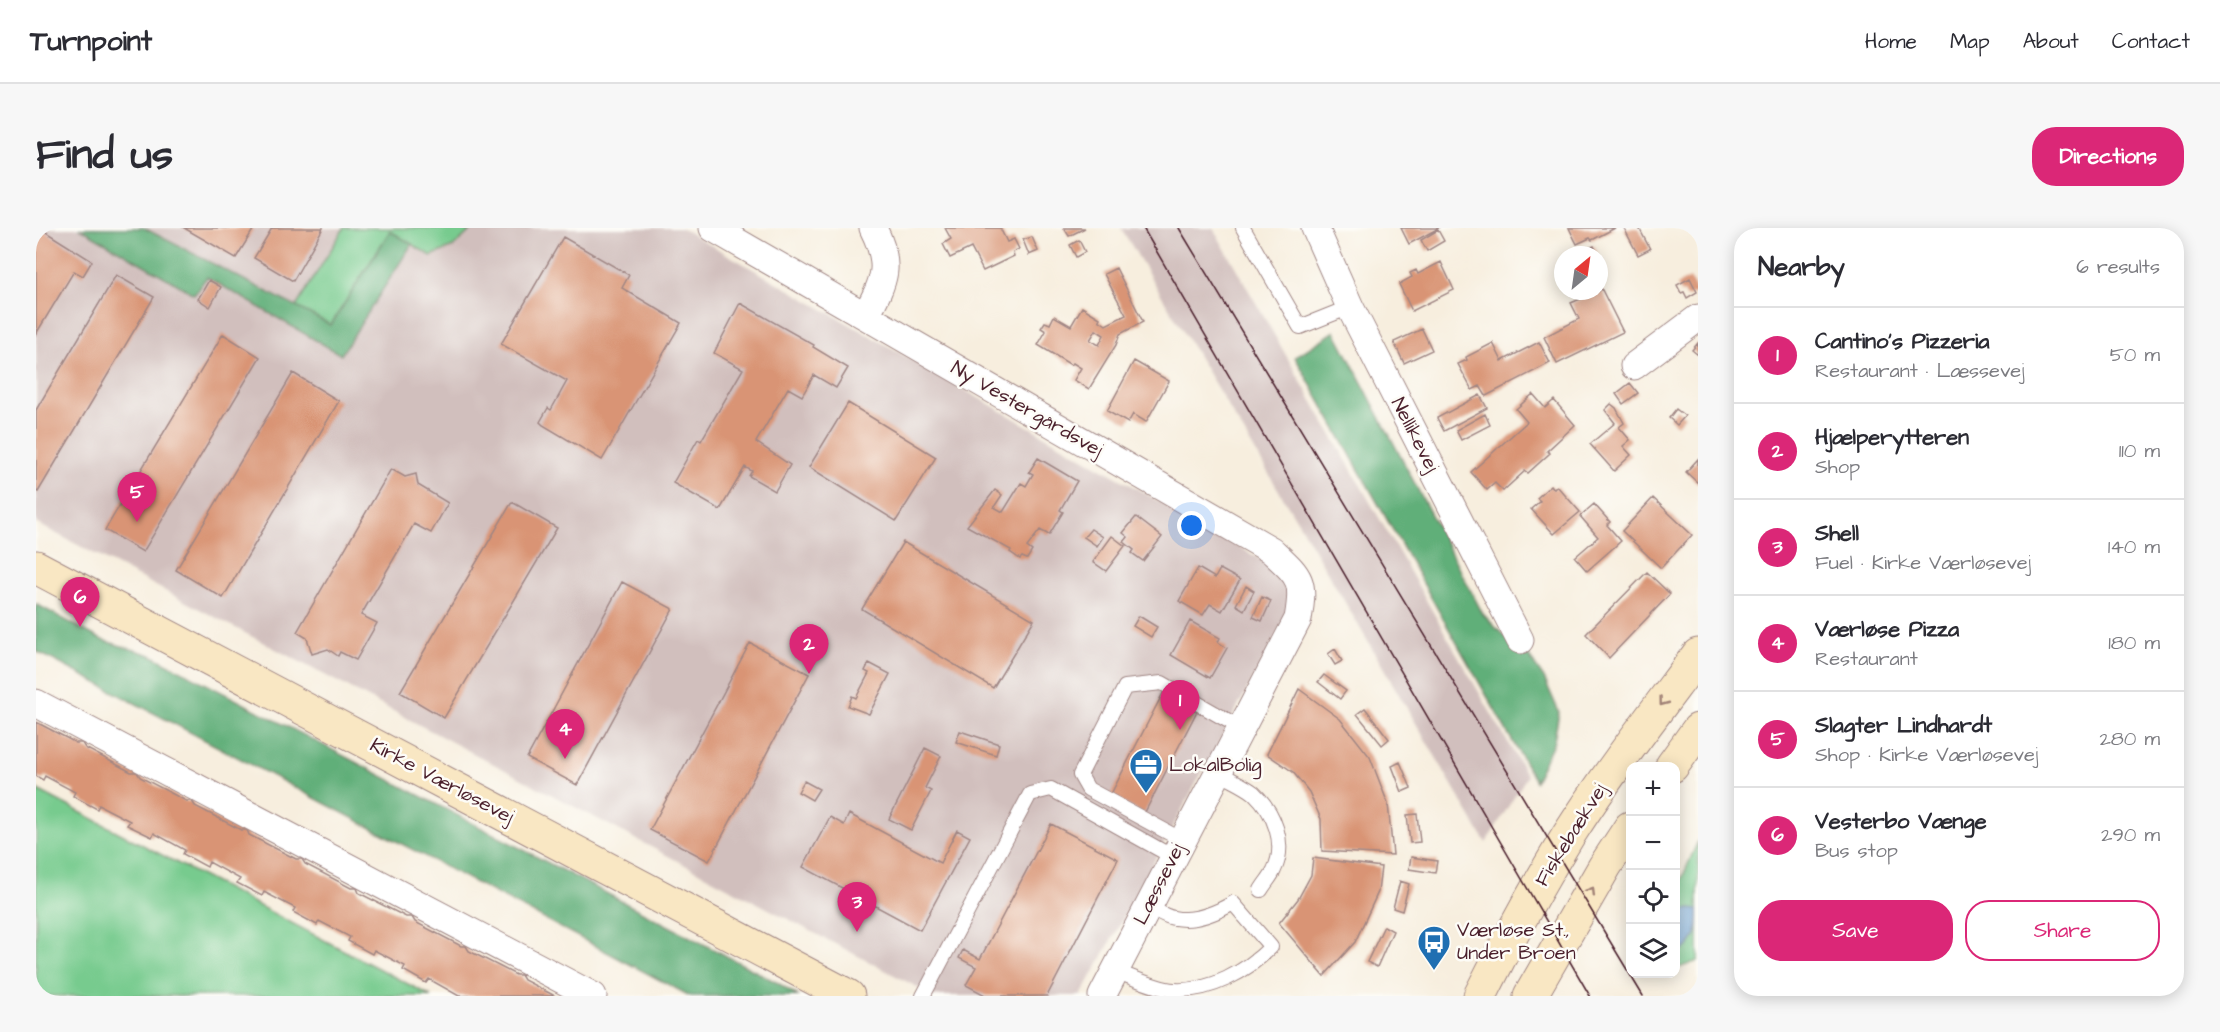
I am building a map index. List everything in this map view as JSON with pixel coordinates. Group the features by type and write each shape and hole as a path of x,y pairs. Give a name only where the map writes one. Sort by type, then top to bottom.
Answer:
{"street":[{"name":"Ny Vestergårdsvej","path":"713,228 1271,550 1296,573 1302,594 1298,619"},
{"path":"866,315 881,288 886,264 880,242 873,228"},
{"name":"Nellikevej","path":"1315,228 1350,307 1520,640"},
{"path":"1634,366 1698,318"},
{"name":"Kirke Værløsevej","path":"36,567 848,996"},
{"name":"Læssevej","path":"1102,996 1298,619"},
{"name":"Fiskebækvej","path":"1480,996 1509,939 1568,836 1611,772 1698,655"},
{"path":"36,703 592,996"},
{"path":"1675,762 1698,730"},
{"path":"1530,996 1626,834"}],"lane":[{"path":"1243,228 1300,327 1350,307"},
{"path":"1178,848 1088,789 1080,775 1125,687 1162,683 1241,728"},
{"path":"1218,772 1253,792 1272,815 1280,843 1279,851 1275,869 1261,890"},
{"path":"923,996 1030,794 1051,789 1178,848"},
{"path":"1115,971 1173,990 1203,986 1226,979 1246,968 1271,947 1233,903 1197,918 1173,918 1148,906"}],"shaded area":[{"path":"36,228 681,228 1267,563 1291,585 1288,614 1081,996 934,996 36,523"},
{"path":"1121,228 1213,228 1527,776 1486,843 1305,534"}],"green space":[{"path":"80,228 144,228 331,325 390,231 412,244 341,355 207,277 194,294"},
{"path":"344,228 473,228 453,247 431,256 390,231 331,325 296,307"},
{"path":"1335,331 1483,614 1504,636 1524,649 1544,678 1559,712 1554,741 1535,781 1295,357"},
{"path":"36,604 102,640 151,655 778,983 798,996 690,996 36,651"},
{"path":"36,789 431,996 36,996"},
{"path":"1698,841 1698,961 1680,968 1680,924 1680,883"}],"water":[{"path":"1680,910 1698,910 1695,937 1680,953 1680,924"}],"building":[{"path":"184,228 251,228 253,230 236,258"},
{"path":"272,228 323,228 293,281 254,258"},
{"path":"945,228 1000,228 1007,242 1014,239 1019,249 1013,252 1014,256 983,271 971,248 950,258 943,244 951,239"},
{"path":"1064,228 1085,228 1069,236"},
{"path":"1401,228 1439,228 1409,244"},
{"path":"1569,228 1615,228 1592,240 1590,238 1577,244"},
{"path":"1624,228 1639,228 1650,249 1638,255"},
{"path":"41,229 92,261 83,276 74,271 36,334 36,239"},
{"path":"1438,230 1444,241 1427,251 1421,240"},
{"path":"563,237 629,275 622,288 681,323 602,460 540,422 548,408 551,410 567,381 501,344"},
{"path":"1032,237 1038,251 1029,255 1023,240"},
{"path":"1079,240 1085,252 1076,257 1070,245"},
{"path":"1441,262 1454,290 1412,311 1399,284 1412,277 1410,273 1416,270 1418,274"},
{"path":"1116,268 1143,322 1120,334 1116,345 1089,389 1074,380 1081,368 1073,363 1071,365 1038,345 1046,331 1041,328 1045,322 1050,324 1054,316 1071,326 1082,307 1100,318 1099,320 1106,325 1126,315 1104,274","holes":["1096,330 1104,335 1099,345 1090,340"]},
{"path":"116,275 154,297 38,492 36,491 36,410"},
{"path":"1690,278 1697,292 1687,298 1677,285"},
{"path":"209,280 221,287 210,307 198,299"},
{"path":"1578,300 1607,300 1623,332 1557,364 1544,337 1579,319 1571,303"},
{"path":"740,303 814,345 813,347 848,368 836,388 814,375 802,396 788,388 756,442 790,465 775,491 749,476 752,471 745,467 720,510 673,483 698,439 701,441 743,369 714,353"},
{"path":"1422,329 1432,350 1404,363 1394,342"},
{"path":"223,334 260,357 143,552 105,530"},
{"path":"1539,342 1550,363 1486,396 1480,386 1472,390 1458,364 1467,360 1466,357 1493,343 1502,361"},
{"path":"1698,343 1698,355 1692,350"},
{"path":"1134,361 1169,381 1146,422 1133,414 1128,423 1107,411"},
{"path":"293,373 339,401 223,598 176,570"},
{"path":"1630,383 1638,393 1623,404 1616,394"},
{"path":"1533,394 1545,408 1554,400 1575,425 1547,451 1550,453 1528,473 1525,471 1503,491 1495,483 1487,490 1471,472 1527,422 1516,409"},
{"path":"1480,395 1487,408 1444,431 1437,418"},
{"path":"848,403 936,457 896,521 809,467"},
{"path":"1611,404 1616,408 1624,423 1619,427 1630,440 1623,446 1631,455 1614,471 1590,444 1615,423 1605,410"},
{"path":"1676,409 1685,416 1677,425 1669,418"},
{"path":"1485,414 1490,425 1461,440 1456,430"},
{"path":"1038,458 1077,481 1060,510 1063,512 1049,535 1040,530 1027,547 1032,551 1027,559 1022,557 1020,559 1010,552 1011,550 967,526 995,490 1002,495 994,507 1003,512 1021,483 1026,486 1033,474 1029,472"},
{"path":"1698,459 1698,483 1686,472"},
{"path":"391,469 405,477 416,474 418,485 448,503 431,533 414,524 361,615 377,623 356,660 340,652 338,656 328,649 312,654 307,638 297,632"},
{"path":"1551,485 1554,489 1557,486 1580,512 1554,534 1531,509 1540,501 1537,498"},
{"path":"1653,498 1692,535 1661,568 1622,531"},
{"path":"512,502 557,528 444,718 400,692"},
{"path":"1594,504 1610,522 1607,525 1621,541 1587,571 1575,557 1598,537 1580,516"},
{"path":"1136,517 1162,537 1143,561 1132,553 1134,550 1124,542 1128,537 1123,533"},
{"path":"1091,529 1103,537 1097,546 1084,537"},
{"path":"1112,536 1125,546 1106,571 1093,562"},
{"path":"903,542 1034,620 993,688 862,609"},
{"path":"1198,568 1215,578 1220,569 1240,580 1222,611 1210,604 1203,615 1179,601"},
{"path":"1647,572 1670,594 1609,658 1586,634"},
{"path":"622,582 673,609 577,785 527,758"},
{"path":"1246,586 1254,591 1244,610 1236,605"},
{"path":"1262,597 1271,601 1262,621 1253,617"},
{"path":"1139,616 1157,627 1151,637 1133,626"},
{"path":"1190,621 1220,638 1218,642 1227,648 1210,678 1171,655"},
{"path":"750,643 809,674 709,861 650,830"},
{"path":"1335,649 1342,661 1335,665 1328,654"},
{"path":"869,663 890,674 869,714 848,706 852,696 856,698 869,673 865,671"},
{"path":"1324,675 1346,691 1340,699 1318,682"},
{"path":"1299,689 1340,719 1370,757 1388,804 1393,855 1322,851 1321,819 1309,792 1293,772 1267,754"},
{"path":"1163,693 1197,711 1144,814 1110,796"},
{"path":"1365,708 1389,739 1382,745 1357,714"},
{"path":"36,722 76,743 82,743 85,748 131,772 137,772 140,777 186,801 192,801 195,806 241,830 247,830 249,835 296,859 302,859 305,864 351,888 357,888 359,893 406,917 412,917 415,922 461,946 466,946 469,951 516,975 521,975 524,980 555,996 459,996 429,979 426,983 403,970 405,966 374,950 372,954 348,941 350,937 319,921 317,925 293,912 295,908 264,892 262,896 237,883 240,879 209,862 207,867 183,854 185,850 154,833 152,837 127,825 130,821 99,805 97,809 73,796 75,792 45,776 43,780 36,776"},
{"path":"960,731 999,744 996,755 956,742"},
{"path":"925,748 941,756 925,788 931,791 911,830 889,819"},
{"path":"1400,762 1411,788 1402,792 1392,766"},
{"path":"804,781 819,789 812,800 798,792"},
{"path":"849,814 940,863 957,830 970,837 920,930 803,867 830,817 844,825"},
{"path":"1417,814 1420,842 1410,843 1407,815"},
{"path":"1051,824 1118,859 1047,996 987,996 966,985 976,967 959,958 963,950 980,959"},
{"path":"1411,857 1437,861 1435,873 1409,869"},
{"path":"1313,858 1381,867 1378,892 1355,942 1324,976 1279,923 1298,899 1311,875"},
{"path":"1400,881 1409,884 1402,911 1393,908"},
{"path":"1384,926 1393,931 1377,967 1367,962"}],"tram line":[{"path":"1143,228 1590,996"},
{"path":"1179,228 1643,996"}],"place":[{"name":"Slagter Lindhardt","path":"137,522"},
{"name":"Vesterbo Vænge","path":"80,627"},
{"name":"Hjælperytteren","path":"809,674"},
{"name":"Cantino's Pizzeria","path":"1180,730"},
{"name":"Værløse Pizza","path":"565,759"},
{"name":"LokalBolig","path":"1146,794"},
{"name":"Shell","path":"857,932"},
{"name":"Værløse St., Under Broen","path":"1434,971"}]}
